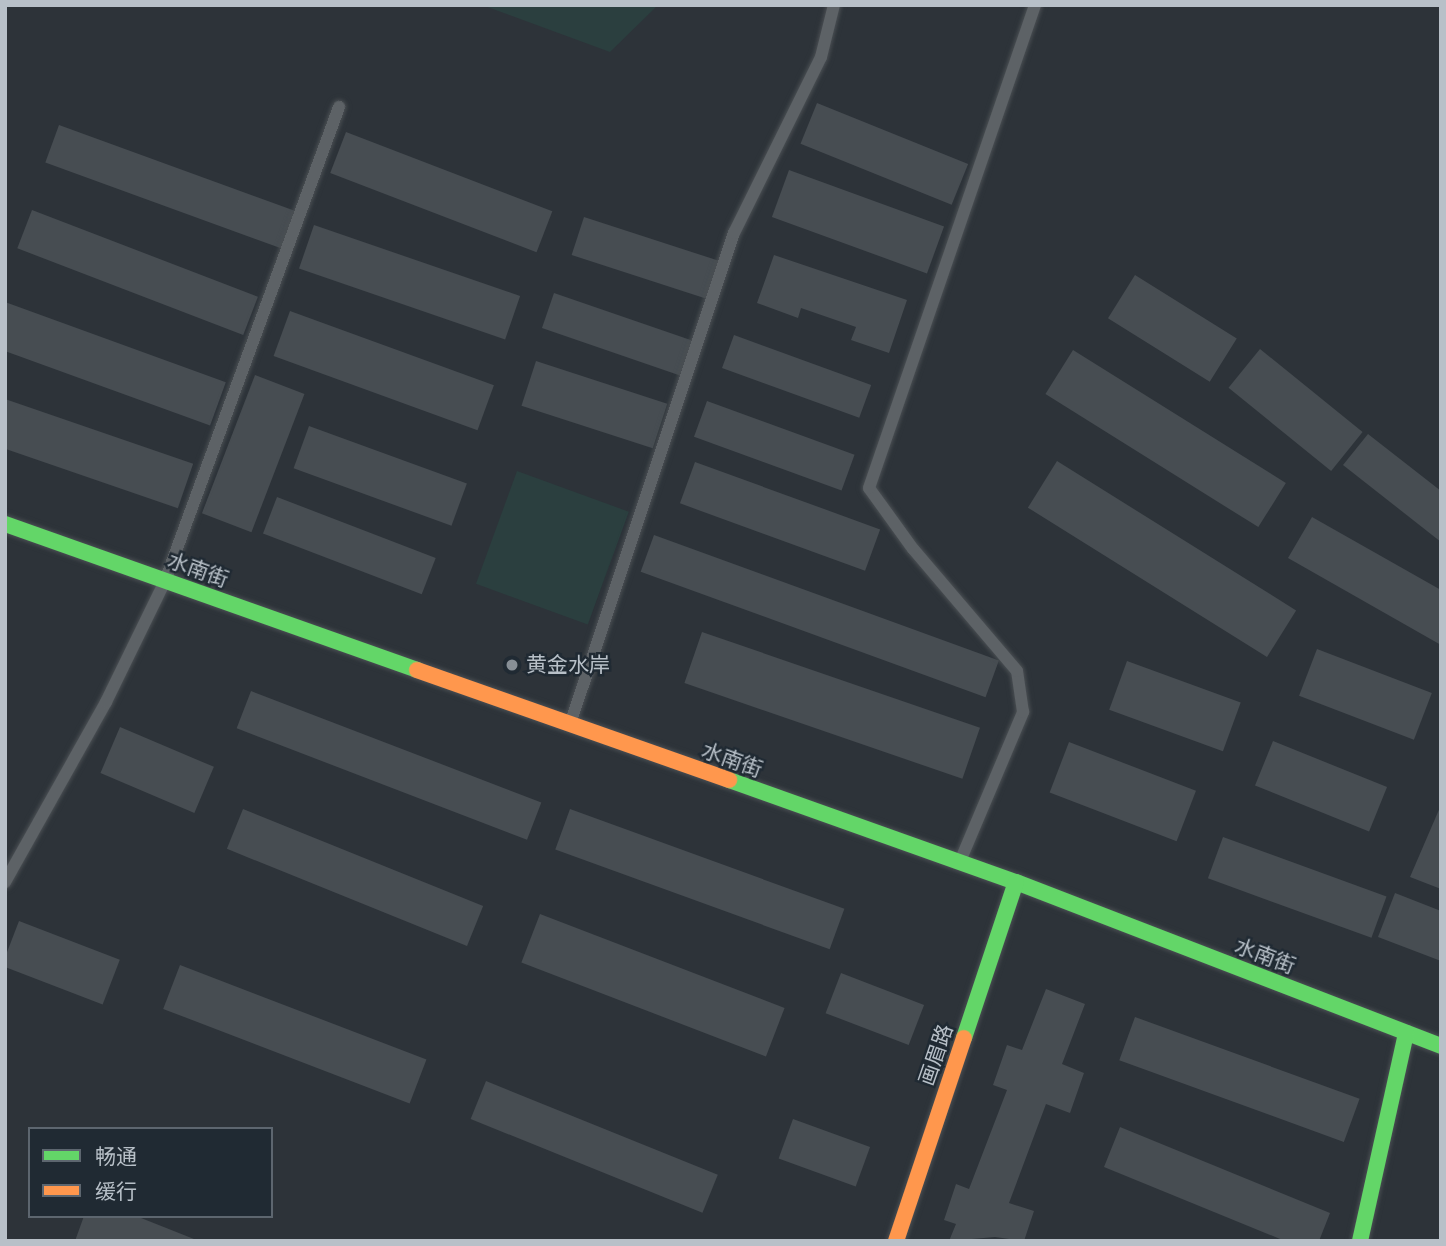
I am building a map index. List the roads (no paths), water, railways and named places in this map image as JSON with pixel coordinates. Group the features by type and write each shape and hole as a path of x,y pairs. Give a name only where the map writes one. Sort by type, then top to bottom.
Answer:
{"street":[{"name":"水南街","path":"5,524 1016,882 1441,1046"},
{"name":"画眉路","path":"896,1241 1016,882"},
{"path":"1360,1241 1406,1033"}],"lane":[{"path":"570,724 734,233 821,57 834,5"},
{"path":"960,863 1023,712 1017,671 913,549 869,488 1035,5"},
{"path":"5,882 106,702 165,581 339,107"}],"place":[{"name":"黄金水岸","path":"512,665"}]}
